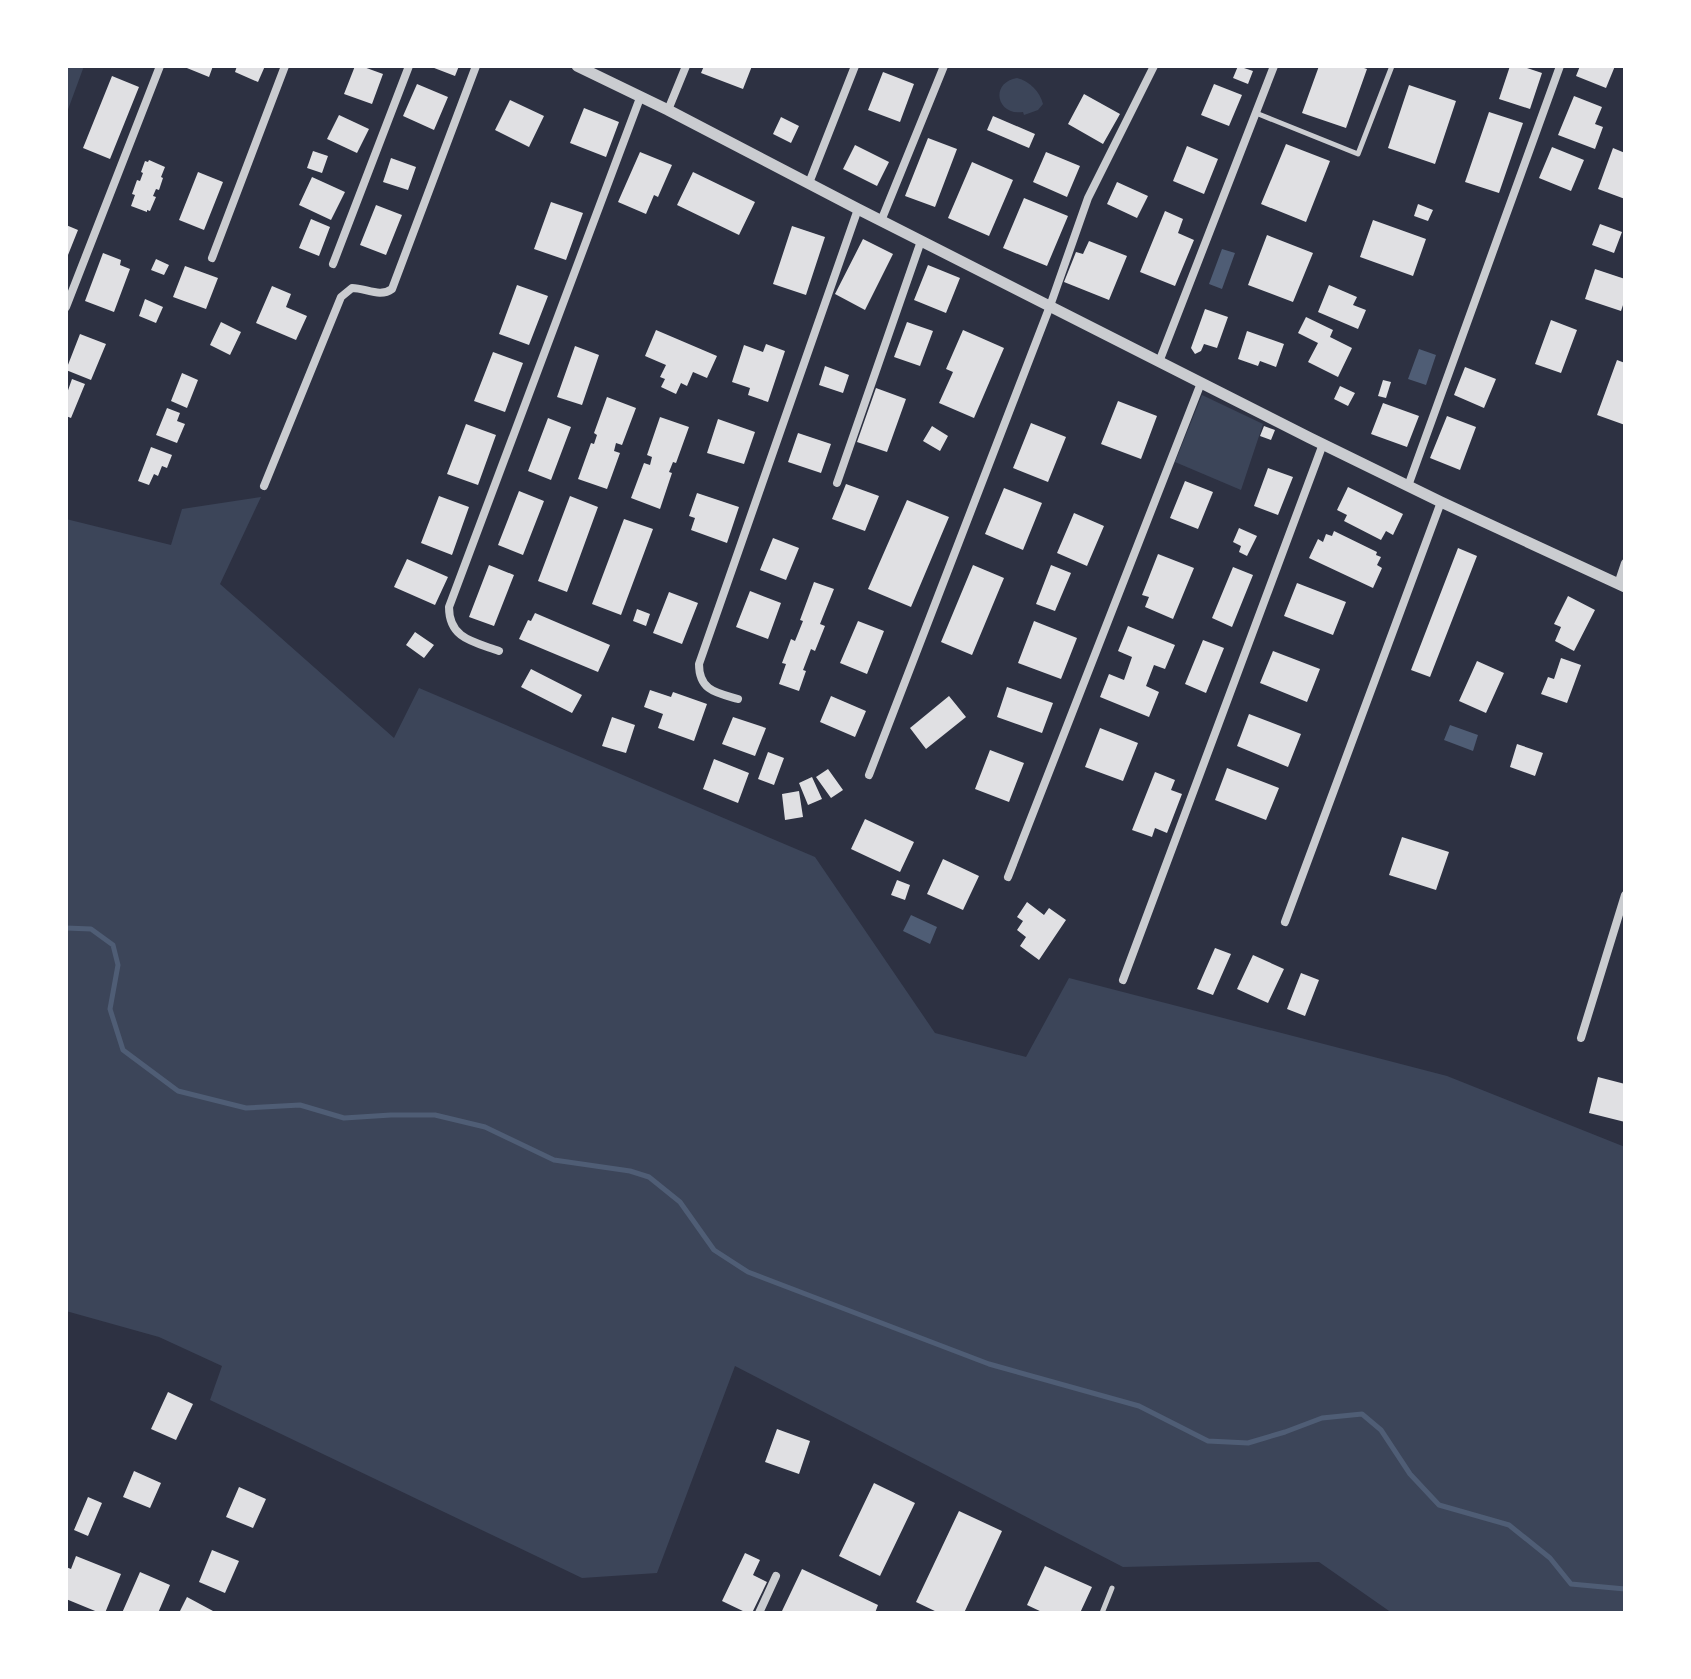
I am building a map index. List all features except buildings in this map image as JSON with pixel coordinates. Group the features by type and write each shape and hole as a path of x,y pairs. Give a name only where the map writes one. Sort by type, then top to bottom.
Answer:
{"street":[{"path":"66,307 160,66"},
{"path":"212,258 285,66"},
{"path":"333,264 409,66"},
{"path":"264,486 341,297 352,288 386,293 394,286 476,66"},
{"path":"577,66 1441,502 1621,585 1625,563"},
{"path":"668,110 686,66"},
{"path":"809,183 855,66"},
{"path":"881,221 944,66"},
{"path":"869,775 1095,181 1154,66"},
{"path":"1159,362 1274,66"},
{"path":"1408,486 1560,66"},
{"path":"499,651 467,639 456,631 449,607 640,98"},
{"path":"738,699 708,688 700,675 699,664 858,209"},
{"path":"837,483 921,241"},
{"path":"1008,877 1201,383"},
{"path":"1123,980 1323,444"},
{"path":"1285,922 1441,502"},
{"path":"1581,1038 1625,895"},
{"path":"759,1613 776,1576"}],"lane":[{"path":"1256,113 1358,154 1392,66"},
{"path":"1102,1613 1112,1588"}],"shaded area":[{"path":"66,66 84,66 66,115"},
{"path":"1017,78 1037,91 1043,104 1038,110 1024,115 1002,104 1002,86"},
{"path":"1222,249 1235,253 1222,289 1209,284"},
{"path":"1419,349 1436,355 1426,385 1408,379"},
{"path":"1202,395 1263,424 1241,490 1175,462"},
{"path":"261,497 220,584 394,738 419,688 815,857 935,1033 1026,1057 1069,978 1447,1076 1625,1147 1625,1613 1392,1613 1319,1562 1123,1567 735,1366 657,1573 582,1578 210,1400 222,1366 159,1337 66,1311 66,519 171,545 182,509"},
{"path":"1450,725 1478,735 1473,751 1444,740"},
{"path":"911,915 937,927 930,944 903,931"}],"waterway":[{"path":"66,928 91,929 113,945 118,965 110,1009 123,1050 178,1091 246,1108 300,1105 344,1118 435,1115 485,1127 554,1160 630,1171 649,1177 680,1202 714,1250 748,1272 989,1364 1139,1406 1208,1441 1248,1443 1322,1418 1362,1414 1381,1430 1410,1474 1439,1505 1509,1525 1550,1558 1571,1584 1625,1589"}]}
